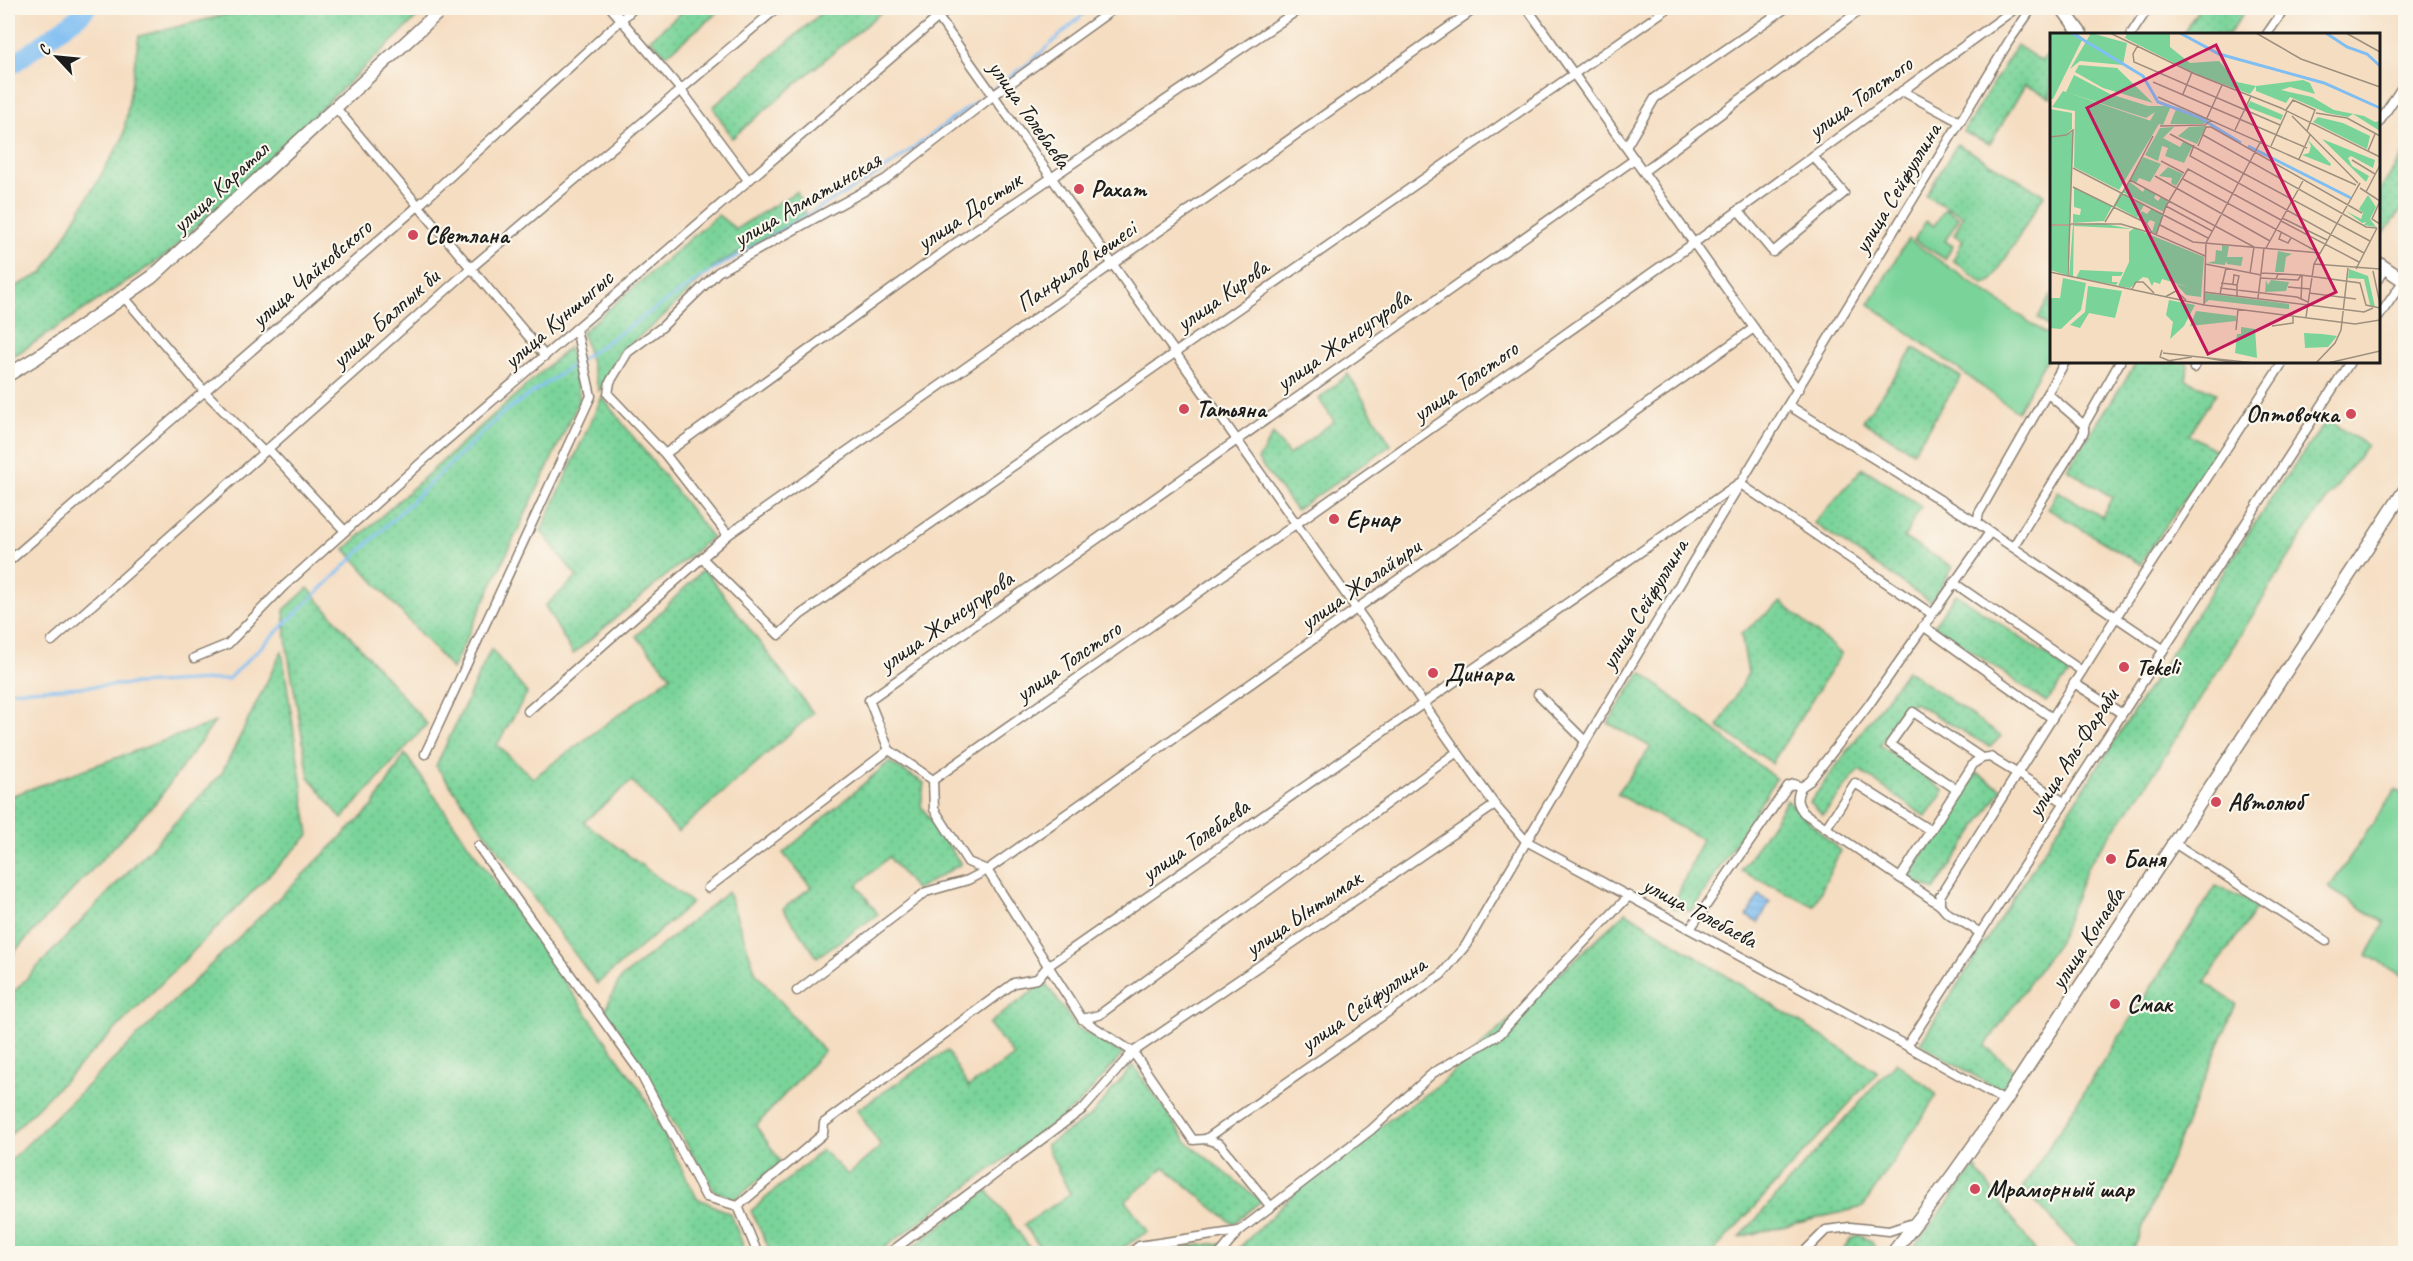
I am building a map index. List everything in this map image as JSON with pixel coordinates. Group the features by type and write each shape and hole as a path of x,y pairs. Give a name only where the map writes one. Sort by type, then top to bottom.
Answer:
{"main road":[{"name":"улица Каратал","path":"8,375 152,278 443,8"},
{"path":"2062,8 2080,33"},
{"path":"2382,266 2405,280"},
{"name":"улица Конаева","path":"1892,1254 2005,1101 2406,488"}],"street":[{"path":"611,8 681,90 748,180"},
{"name":"улица Чайковского","path":"8,562 418,206 634,8"},
{"name":"улица Балпык би","path":"52,641 471,268 777,8"},
{"name":"улица Куншыгыс","path":"194,658 228,644 283,587 345,531 949,8"},
{"name":"улица Алматинская","path":"664,454 608,394 610,382 628,352 662,327 718,272 886,179 994,95 1115,8"},
{"name":"улица Достык","path":"664,454 954,244 1300,8"},
{"name":"Панфилов көшесі","path":"528,711 728,535 1476,8"},
{"path":"1527,8 1798,390"},
{"name":"улица Кирова","path":"702,558 779,635 800,615 1668,8"},
{"path":"1626,147 1655,98 1786,8"},
{"path":"1644,171 1863,8"},
{"name":"улица Толстого","path":"933,780 1694,243 2016,8"},
{"name":"улица Сейфуллина","path":"1206,1139 1441,975 1466,945 1739,483 2032,8"},
{"path":"2132,33 2148,8"},
{"path":"2268,33 2285,8"},
{"name":"улица Толебаева","path":"938,16 1494,805 1526,841 2005,1101"},
{"path":"2380,122 2406,81"},
{"path":"1902,91 1960,122"},
{"path":"336,108 545,356"},
{"path":"1738,210 1773,252 1844,193 1813,156"},
{"name":"улица Жансугурова","path":"889,750 869,700 1635,159"},
{"path":"2380,317 2405,280"},
{"path":"124,297 204,391 345,531"},
{"name":"улица Жалайыри","path":"797,991 926,892 968,880 987,870 1754,328"},
{"path":"425,754 591,396 576,329"},
{"path":"1977,523 1979,513 2064,363"},
{"path":"2013,547 2084,432 2084,424 2119,363"},
{"path":"1940,905 1940,896 2074,683 2282,363"},
{"name":"улица Аль-Фараби","path":"1907,1046 2349,363"},
{"path":"2047,393 2084,424"},
{"path":"1788,405 1977,523 2163,649"},
{"path":"664,454 728,535"},
{"path":"1739,483 1932,614"},
{"name":"улица Толебаева","path":"738,1206 823,1134 824,1123 1014,983 1037,979 1048,966 1739,483"},
{"path":"1979,932 1946,912 1940,905 1804,813 1798,805 1797,797 1801,787 1810,781 1990,532"},
{"path":"1954,583 2082,671"},
{"path":"1923,626 2052,718"},
{"path":"2074,683 2121,713"},
{"path":"1538,694 1585,741"},
{"path":"1957,790 1890,744 1913,712 1982,758"},
{"path":"708,888 889,750 933,780 934,809 968,862 987,870 1082,1019 1133,1052 1193,1140 1206,1139 1220,1144 1271,1207"},
{"path":"1082,1019 1099,1015 1457,752"},
{"path":"1900,878 1974,764 1982,758 1990,757 2064,802"},
{"path":"1826,828 1855,783 1931,831"},
{"path":"1690,929 1788,786 1794,784 1801,787"},
{"name":"улица Ынтымак","path":"888,1254 1084,1108 1133,1052 1494,805"},
{"path":"2174,843 2326,941"},
{"path":"478,846 638,1070 706,1197 738,1206 758,1254"},
{"path":"1220,1254 1239,1231 1371,1130 1433,1073 1500,1034 1629,896"},
{"path":"1802,1254 1826,1230 1850,1227 1888,1231 1916,1222"},
{"path":"1129,1254 1139,1246 1239,1231"}],"green space":[{"path":"253,8 427,8 168,254 8,360 8,290 43,273 123,138 139,36"},
{"path":"687,8 723,8 666,55 650,39"},
{"path":"827,8 886,8 732,138 713,107"},
{"path":"2199,8 2247,8 2230,33 2184,33"},
{"path":"2017,45 2041,61 2050,54 2050,98 2025,85 1990,144 1963,132"},
{"path":"1957,144 2044,195 1992,281 1984,284 1953,260 1963,240 1954,235 1963,216 1926,196"},
{"path":"2405,152 2405,205 2384,233 2380,231 2380,190"},
{"path":"797,191 806,215 716,265 655,324 620,352 599,391 582,332 718,215 736,229"},
{"path":"1945,209 1959,218 1945,241 1953,246 1945,259 1914,240 1926,221 1934,226"},
{"path":"1908,239 2050,336 2050,353 2017,412 1869,304"},
{"path":"2050,297 2050,328 2038,318"},
{"path":"569,347 580,399 452,669 345,549"},
{"path":"1914,348 1961,377 1913,452 1863,421"},
{"path":"2136,363 2186,363 2188,364 2186,380 2216,393 2189,434 2217,451 2140,564 2048,509 2058,491 2102,517 2112,497 2067,469"},
{"path":"1348,374 1391,445 1296,510 1258,460 1273,434 1289,455 1334,421 1319,399"},
{"path":"602,397 712,537 573,654 545,606 577,577 541,531"},
{"path":"2327,420 2367,445 2314,517 2148,783 2087,867 2059,941 1985,1046 2014,1070 2000,1091 1920,1043 2277,489"},
{"path":"1863,468 1921,506 1904,538 1953,567 1931,602 1814,523"},
{"path":"704,569 813,713 678,832 632,781 584,822 692,903 597,984 436,766 491,649 527,693 497,745 533,778 671,676 636,636"},
{"path":"308,588 427,724 342,819 309,777 287,648 284,610"},
{"path":"1956,594 2071,672 2046,702 1934,625"},
{"path":"1781,602 1841,654 1772,763 1718,727 1748,673 1741,634"},
{"path":"282,651 309,835 8,1137 8,998 222,773"},
{"path":"1907,670 2001,736 1990,747 1913,702 1880,745 1944,791 1926,817 1859,770 1823,815 1810,802"},
{"path":"1641,672 1776,779 1692,911 1672,908 1702,839 1617,794 1651,747 1608,723"},
{"path":"215,722 157,801 8,958 8,797"},
{"path":"405,754 641,1091 697,1198 731,1214 746,1253 8,1253 8,1163 373,806"},
{"path":"889,762 924,783 921,806 961,864 916,890 889,857 857,885 878,914 817,957 783,909 811,887 783,853"},
{"path":"1976,773 2002,789 1934,890 1908,878"},
{"path":"2396,789 2405,797 2405,977 2367,955 2385,923 2329,888"},
{"path":"1787,800 1840,851 1814,906 1741,871"},
{"path":"2216,886 2259,905 2205,982 2236,1004 2132,1253 2082,1253 2023,1187"},
{"path":"728,892 756,973 824,1051 756,1126 781,1162 735,1199 715,1191 605,1010 620,979"},
{"path":"1626,912 1878,1072 1712,1253 1233,1254 1317,1171 1441,1083"},
{"path":"1045,982 1076,1027 1123,1054 1078,1105 877,1253 771,1253 751,1211 822,1150 848,1175 881,1146 857,1110 947,1050 968,1087 1014,1056 989,1024"},
{"path":"1896,1062 1937,1095 1863,1207 1740,1237"},
{"path":"1133,1065 1188,1143 1261,1201 1233,1224 1164,1167 1126,1201 1148,1231 1115,1253 1044,1253 1024,1225 1070,1194 1046,1145 1091,1116"},
{"path":"1975,1167 2037,1253 1909,1253"},
{"path":"987,1190 1034,1253 905,1253"},
{"path":"1858,1235 1873,1243 1876,1253 1841,1253 1851,1239"},
{"path":"1223,1243 1211,1253 1141,1253 1145,1251"}],"water":[{"path":"1759,895 1770,902 1758,923 1747,916"}],"waterway":[{"path":"8,68 87,8"},
{"path":"8,691 228,679 504,412 711,271 881,172 1033,60 1090,8"}],"railway":[{"path":"2392,1254 2406,1235"}],"place":[{"name":"Рахат","path":"1079,189"},
{"name":"Светлана","path":"413,235"},
{"name":"Татьяна","path":"1184,409"},
{"name":"Оптовочка","path":"2351,414"},
{"name":"Ернар","path":"1334,519"},
{"name":"Tekeli","path":"2124,667"},
{"name":"Динара","path":"1433,673"},
{"name":"Автолюб","path":"2216,802"},
{"name":"Баня","path":"2111,859"},
{"name":"Смак","path":"2115,1004"},
{"name":"Мраморный шар","path":"1975,1189"}]}
